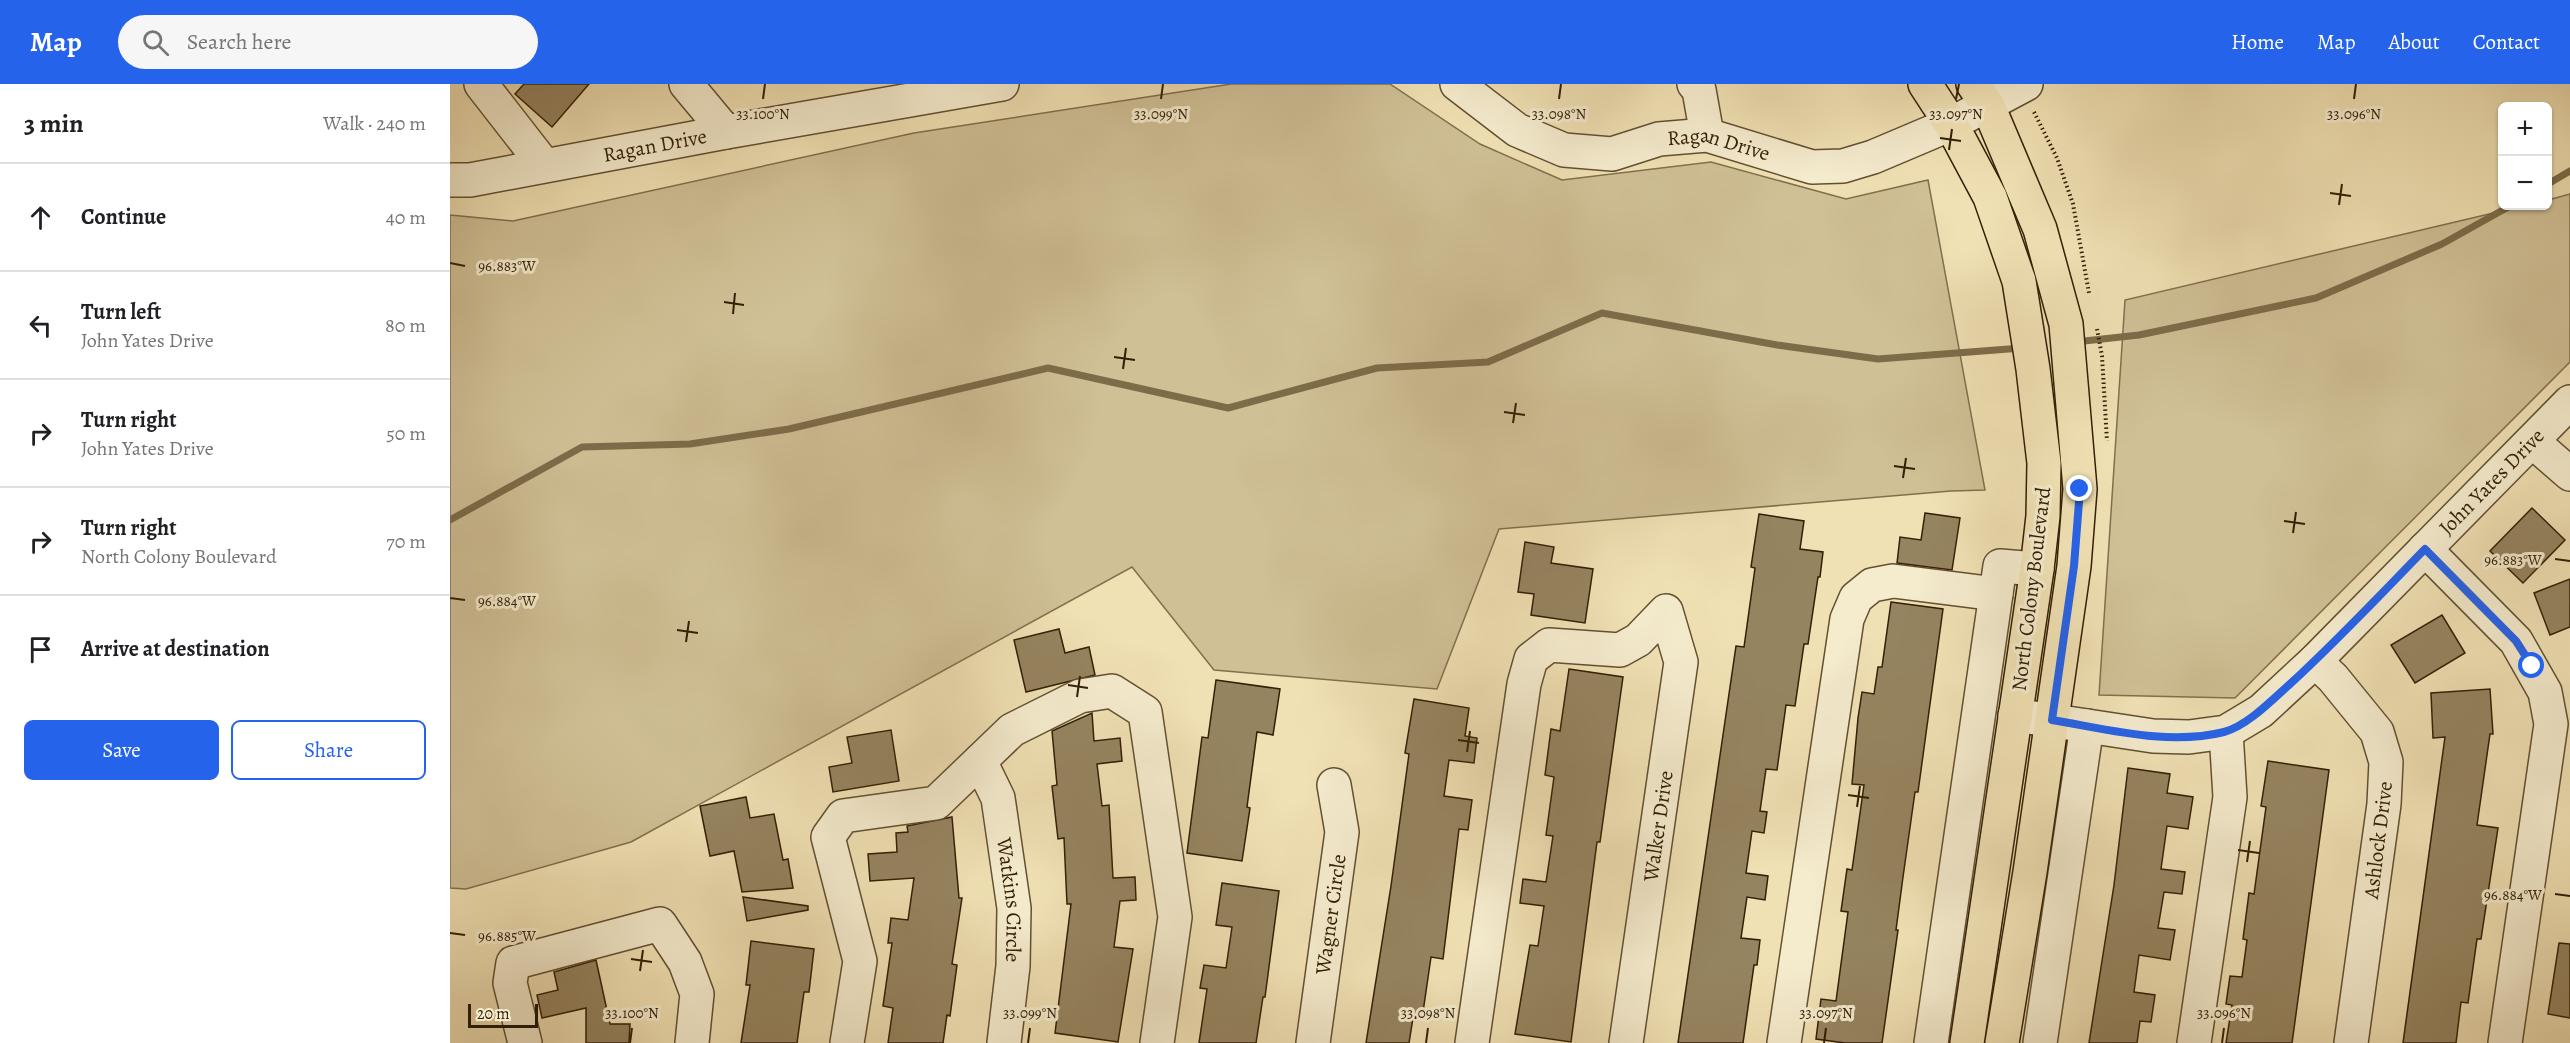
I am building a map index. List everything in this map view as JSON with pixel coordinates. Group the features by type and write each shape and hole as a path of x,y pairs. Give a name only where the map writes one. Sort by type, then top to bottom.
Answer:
{"main road":[{"name":"North Colony Boulevard","path":"1925,84 1951,124 1990,197 2019,281 2033,369 2044,463 2043,516 2037,568 1967,1043"},
{"name":"North Colony Boulevard","path":"1981,95 2040,229 2066,324 2080,489 2074,566 2002,1043"}],"street":[{"path":"481,84 544,165"},
{"path":"686,84 726,132"},
{"name":"Ragan Drive","path":"450,180 470,180 726,132 892,93 1002,84"},
{"name":"Ragan Drive","path":"1457,84 1517,130 1564,150 1612,154 1659,139 1707,135 1812,167 1843,166 1873,157 1951,124 1981,95 2026,84"},
{"path":"1694,84 1699,90 1707,135"},
{"name":"John Yates Drive","path":"2015,715 2153,736 2189,737 2226,732 2261,711 2315,661 2570,402"},
{"path":"2532,441 2570,474"},
{"path":"2425,549 2516,641 2545,692 2551,724 2505,1043"},
{"path":"1930,1043 2000,566 2037,568"},
{"path":"1784,1043 1847,619 1856,598 1872,585 1893,581 1996,594"},
{"name":"Walker Drive","path":"1472,1043 1524,684 1531,659 1549,645 1620,650 1638,640 1666,612 1682,662 1626,1043"},
{"name":"Ashlock Drive","path":"2315,661 2333,678 2377,732 2386,762 2384,804 2351,1043"},
{"path":"847,1043 860,961 828,837 843,816 936,803 1012,730 1080,696 1112,691 1145,712 1174,917 1157,1043"},
{"path":"2040,1043 2087,726"},
{"path":"2194,1043 2230,797 2226,732"},
{"name":"Watkins Circle","path":"980,761 998,798 1014,908 1013,966 1004,1043"},
{"name":"Wagner Circle","path":"1313,1043 1342,832 1334,785"},
{"path":"525,1043 510,983 513,963 660,924 685,962 697,994 692,1043"}],"shaded area":[{"path":"1231,84 1390,84 1480,144 1562,180 1711,162 1846,199 1928,180 1985,490 1499,529 1437,689 1214,670 1132,567 631,842 466,889 450,888 450,215 513,221 914,133"},
{"path":"2570,194 2570,362 2235,698 2099,695 2125,300 2506,210 2552,210 2552,199"}],"building":[{"path":"524,84 589,84 552,127 515,94"},
{"path":"2532,508 2565,540 2523,583 2490,551"},
{"path":"1925,513 1960,518 1952,570 1897,563 1900,537 1921,540"},
{"path":"1759,514 1804,521 1800,549 1823,552 1820,577 1818,577 1808,644 1804,644 1795,706 1786,705 1777,770 1766,769 1760,811 1767,812 1764,833 1752,831 1746,873 1768,876 1765,900 1747,897 1741,938 1760,940 1757,965 1754,965 1743,1043 1678,1043 1736,646 1744,647 1755,568 1751,567"},
{"path":"1525,542 1554,547 1551,563 1593,569 1585,623 1531,615 1534,594 1518,592"},
{"path":"2570,579 2570,627 2550,635 2534,593"},
{"path":"1891,602 1943,609 1918,792 1915,792 1903,877 1882,1043 1845,1043 1816,1039 1821,999 1836,1001 1848,912 1841,911 1847,869 1852,870 1864,785 1852,784 1862,692 1874,694 1878,667 1882,667"},
{"path":"2442,615 2465,653 2415,683 2391,645"},
{"path":"1059,629 1065,653 1089,647 1095,675 1026,692 1014,640"},
{"path":"1569,669 1623,677 1600,842 1597,842 1571,1042 1515,1034 1530,945 1538,946 1544,906 1520,903 1523,879 1546,882 1553,836 1546,835 1554,777 1545,775 1551,729 1560,731"},
{"path":"1216,680 1280,689 1273,735 1257,732 1247,807 1250,808 1242,861 1187,853 1202,737 1208,738"},
{"path":"2490,689 2493,734 2490,734 2477,825 2498,828 2481,939 2477,939 2468,1003 2461,1002 2456,1043 2403,1043 2445,737 2433,738 2431,693"},
{"path":"1414,699 1469,708 1465,736 1477,738 1474,763 1449,760 1444,796 1472,800 1468,830 1459,829 1443,959 1431,957 1422,1019 1413,1018 1409,1043 1366,1043 1391,886 1409,754 1405,753"},
{"path":"1092,713 1094,741 1120,738 1122,761 1097,764 1102,806 1109,805 1113,878 1135,877 1136,900 1120,901 1114,947 1133,949 1118,1042 1055,1033 1071,904 1067,904 1064,838 1058,839 1052,786 1057,785 1052,731"},
{"path":"891,730 899,781 833,792 829,767 852,763 847,737"},
{"path":"2268,761 2329,770 2292,1043 2226,1043 2232,1005 2226,1004 2230,976 2242,977 2247,940 2243,939 2249,893 2254,894 2266,807 2261,806"},
{"path":"2128,768 2170,774 2167,793 2193,797 2188,829 2167,826 2161,869 2185,872 2182,894 2164,892 2158,928 2175,930 2170,960 2139,955 2134,992 2155,995 2151,1022 2140,1021 2137,1043 2089,1043 2114,885"},
{"path":"746,797 750,818 774,814 783,860 788,859 793,888 742,892 734,851 710,856 700,806"},
{"path":"952,817 959,898 962,898 952,964 957,965 950,1016 947,1015 943,1043 888,1043 893,1008 883,1006 892,943 888,943 891,918 908,920 914,878 870,881 868,854 897,852 896,833 908,832 907,826"},
{"path":"1222,883 1279,891 1265,997 1263,997 1256,1043 1199,1043 1207,989 1200,988 1204,965 1226,968 1232,927 1216,925"},
{"path":"743,897 808,906 808,910 747,921"},
{"path":"751,941 814,949 809,992 804,992 797,1043 741,1043 750,985 746,985"},
{"path":"2559,943 2570,944 2570,1018 2548,1014"},
{"path":"596,960 610,1024 630,1024 629,1043 586,1043 586,1008 542,1018 537,995 558,990 554,972"}],"waterway":[{"path":"2552,182 2570,171"},
{"path":"2075,342 2139,335 2316,298 2442,244 2503,210"},
{"path":"450,520 582,447 690,444 789,429 1048,368 1228,408 1377,368 1488,362 1602,313 1777,345 1878,359 2022,348"}],"route":[{"path":"2080,489 2074,566 2052,720 2153,736 2189,737 2226,732 2261,711 2315,661 2425,549 2516,641 2532,666"}]}
